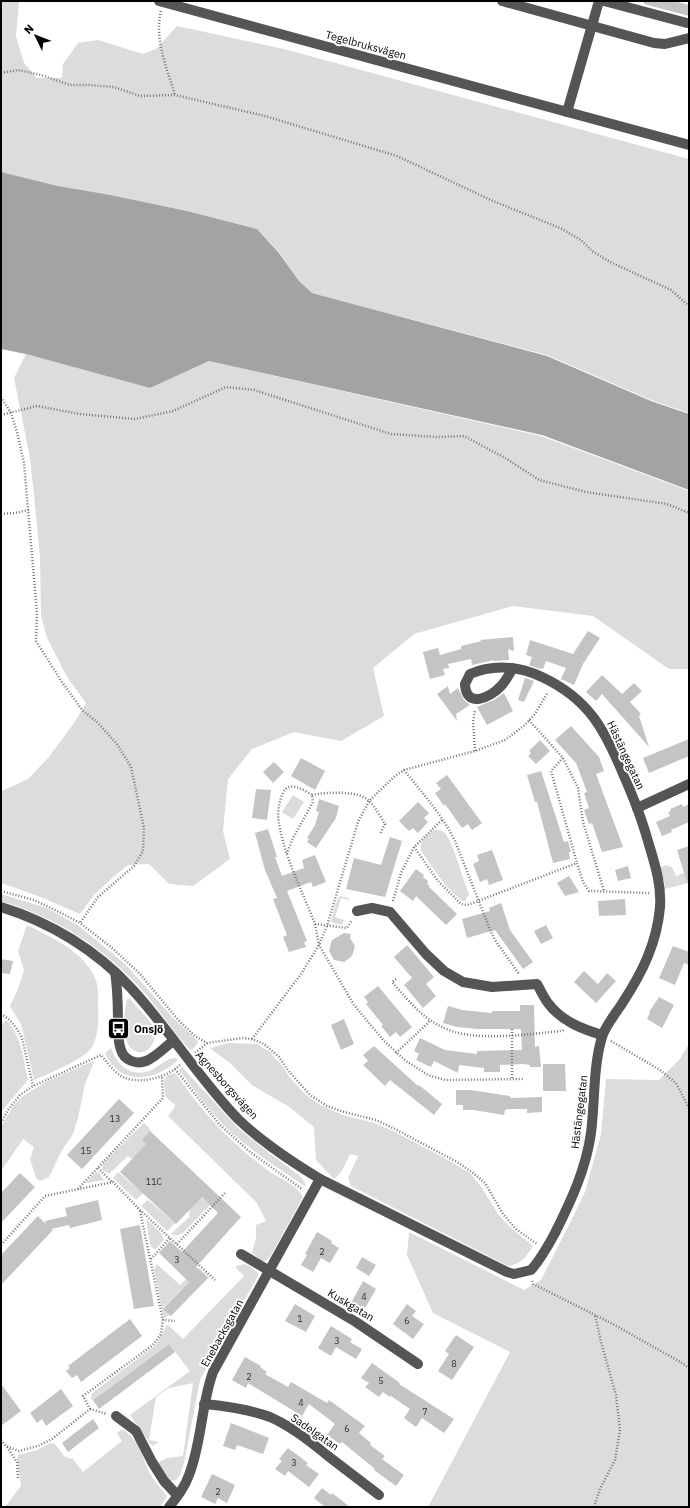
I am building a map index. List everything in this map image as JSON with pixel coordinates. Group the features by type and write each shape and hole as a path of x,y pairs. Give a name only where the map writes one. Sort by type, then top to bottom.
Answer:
{"street":[{"path":"502,1 654,43 665,44 689,38"},
{"path":"568,112 599,1"},
{"path":"604,1 687,23"},
{"name":"Tegelbruksvägen","path":"161,2 689,145"},
{"path":"477,700 488,696 502,686 513,668"},
{"name":"Hästängegatan","path":"477,700 470,697 465,689 466,680 470,674 488,669 513,668 527,670 554,682 573,696 593,716 608,739 637,808 654,862 661,893 658,924 649,955 636,980 602,1035 597,1065 590,1134 585,1163 577,1186 546,1249 531,1270 526,1272"},
{"name":"Hästängegatan","path":"637,808 689,784"},
{"name":"Agnesborgsvägen","path":"1,907 23,914 54,929 84,948 115,972 131,989 187,1059 240,1120 273,1148 294,1163 320,1179 507,1272 514,1274 526,1272"},
{"path":"357,912 372,908 390,912 426,954 444,971 463,982 486,987 512,987 537,984 548,1003 566,1020 602,1035"},
{"path":"115,972 117,984 120,1049 124,1056 138,1063 147,1061 173,1041"},
{"name":"Enebacksgatan","path":"175,1503 189,1475 195,1455 204,1404 213,1372 320,1179"},
{"name":"Kuskgatan","path":"241,1254 269,1272 361,1325 418,1364"},
{"name":"Sadelgatan","path":"204,1404 230,1406 279,1421 313,1444 379,1495"},
{"path":"116,1416 136,1431 175,1503"}],"path":[{"path":"161,2 159,17 161,42 166,69 175,95"},
{"path":"1,73 18,70 41,75 70,85 90,84 114,87 140,96 175,95 265,116 396,156 493,201 560,228 581,240 592,251 610,262 670,290 689,306"},
{"path":"1,415 38,406 80,414 135,419 173,411 226,387 254,390 391,434 437,437 464,436 506,459 539,480 586,492 667,504 689,513"},
{"path":"1,397 11,413 22,449 37,613 36,641 82,710 97,722 117,744 131,767 144,828 143,851 134,866 98,897 80,923"},
{"path":"1,514 28,510"},
{"path":"252,1039 301,974 319,945 327,926 358,822 369,801 394,777 404,770 475,751 505,740 525,725 535,714 554,682"},
{"path":"475,751 473,722 477,700"},
{"path":"529,720 563,758 578,788 583,822 604,891"},
{"path":"563,758 551,771 583,882 589,891 661,893"},
{"path":"404,770 444,819 455,841 495,940 526,985"},
{"path":"380,834 385,824 369,801 360,795 332,793 312,795 305,790 292,786 287,788 284,792 281,800 278,822 287,854 315,924 319,945 354,1004 384,1041 396,1053 416,1068 436,1078 445,1080 524,1078"},
{"path":"287,854 292,840 313,802 312,795"},
{"path":"390,912 401,874 414,847 444,819"},
{"path":"414,847 438,881 461,904 467,905 577,863"},
{"path":"1,891 34,900 61,912 80,923 111,947 140,974 180,1022 195,1036 207,1043"},
{"path":"315,924 347,928 357,912"},
{"path":"396,979 392,982 413,1006 430,1020 443,1028 466,1035 512,1035 561,1031 575,1024"},
{"path":"1,1014 19,1031 33,1086"},
{"path":"396,1053 430,1020"},
{"path":"512,1029 512,1078"},
{"path":"602,1035 660,1070 676,1083 689,1108"},
{"path":"1,1123 8,1110 20,1095 33,1086 101,1055 112,1069 125,1078 144,1081 162,1076 175,1069 207,1043 242,1038 252,1039 264,1044 279,1057 287,1069 310,1095 327,1106 376,1120 395,1128 457,1162 473,1173 485,1183 503,1214 516,1229 531,1241 546,1249"},
{"path":"175,1069 219,1124 250,1152 286,1179 312,1195"},
{"path":"78,1189 163,1098 162,1076"},
{"path":"98,1168 140,1210 215,1280"},
{"path":"1,1245 45,1196 113,1182"},
{"path":"177,1244 225,1193"},
{"path":"116,1416 90,1409 83,1396 153,1345 161,1334 163,1320 140,1210"},
{"path":"151,1259 170,1238"},
{"path":"526,1272 534,1284 595,1314 689,1368"},
{"path":"594,1507 600,1489 615,1460 620,1430 616,1395 601,1342 595,1314"},
{"path":"163,1320 175,1321"},
{"path":"6,1446 19,1451 38,1446 52,1439 90,1409"},
{"path":"1,1440 17,1462 18,1479"}],"shaded area":[{"path":"1,1 19,1 16,36 24,63 37,78 62,78 63,64 78,43 98,40 143,54 156,49 177,26 284,49 689,159 689,413 651,400 547,355 312,293 299,281 280,253 257,229 187,211 59,186 1,172"},
{"path":"1,172 58,186 187,211 257,229 279,253 299,281 312,293 547,356 651,401 689,414 689,490 542,435 209,361 150,388 26,354 1,349"},
{"path":"26,354 150,388 209,361 541,436 689,491 689,669 669,669 593,616 513,606 414,634 373,668 384,716 341,741 294,732 252,749 228,779 223,831 230,859 193,886 169,884 149,864 128,865 94,895 80,914 38,896 1,883 2,791 28,779 48,758 74,723 86,703 67,677 47,638 41,615 40,557 30,458 14,378"},
{"path":"293,795 304,802 293,819 282,812"},
{"path":"435,830 441,830 444,832 451,843 469,894 465,901 462,901 446,886 421,851 421,844 424,838"},
{"path":"666,865 672,867 676,876 689,871 689,883 665,889 664,880 661,880 659,868"},
{"path":"1,894 47,908 79,926 125,964 175,1020 197,1040 198,1043 193,1049 190,1050 144,992 129,976 97,949 60,925 1,901"},
{"path":"340,896 349,898 348,900 341,898 335,917 344,920 342,925 331,922 335,905"},
{"path":"27,925 47,935 77,954 91,971 98,987 98,1028 92,1047 88,1052 74,1061 34,1080 21,1024 10,1006 18,989 24,970 18,951"},
{"path":"127,999 130,999 154,1028 155,1037 153,1042 148,1049 144,1051 135,1051 130,1048 127,1042 124,1020"},
{"path":"6,1020 19,1040 28,1080 1,1112 1,1025"},
{"path":"228,1043 257,1044 270,1052 305,1094 320,1105 343,1115 375,1123 395,1132 471,1174 482,1188 498,1214 511,1228 533,1246 520,1262 508,1266 351,1186 348,1178 358,1156 350,1154 342,1171 334,1179 316,1160 314,1127 288,1106 253,1086 231,1064 210,1048"},
{"path":"689,1044 689,1507 428,1507 510,1352 433,1313 407,1255 409,1232 524,1290 541,1280 585,1192 601,1134 606,1079 659,1080 680,1059"},
{"path":"111,1048 117,1060 130,1071 149,1071 172,1058 176,1058 178,1060 159,1073 149,1076 129,1076 112,1064 105,1053"},
{"path":"94,1062 85,1084 73,1134 62,1150 49,1177 40,1181 36,1178 30,1159 34,1147 23,1139 1,1171 1,1127 14,1105 23,1096 46,1082"},
{"path":"182,1067 238,1128 299,1175 304,1181 306,1187 251,1149 226,1128 205,1104 179,1070"},
{"path":"175,1073 199,1105 223,1132 260,1165 297,1189 303,1197 270,1257 265,1261 261,1261 252,1253 256,1238 256,1225 266,1221 257,1203 168,1116 175,1105 165,1096 164,1080 168,1075"},
{"path":"144,1123 151,1130 142,1139 210,1205 183,1233 178,1235 171,1234 189,1217 190,1209 134,1157 132,1159 128,1156 109,1174 102,1169 103,1163"},
{"path":"96,1172 99,1173 104,1180 86,1183"},
{"path":"118,1172 143,1193 136,1200 113,1178"},
{"path":"148,1200 175,1223 167,1231 141,1206"},
{"path":"146,1219 162,1234 164,1240 155,1250 150,1245"},
{"path":"157,1264 180,1285 199,1268 209,1277 208,1278 200,1271 163,1308 170,1315 164,1318 154,1270"},
{"path":"243,1264 248,1265 258,1273 258,1276 200,1380 184,1463 180,1475 176,1480 170,1481 159,1462 167,1458 183,1456 193,1383 169,1388 156,1397 149,1440 159,1442 152,1446 130,1415 190,1371 169,1344 102,1393 109,1402 106,1403 100,1395 93,1400 91,1399 92,1394 156,1345 166,1326 168,1325 183,1339 244,1276 236,1268 236,1266"},
{"path":"122,1429 128,1433 136,1443 150,1474 167,1496 160,1507 5,1507 21,1486 17,1460 18,1455 37,1450 51,1443 55,1444 65,1457 73,1459 83,1472 122,1441 117,1433"}],"building":[{"path":"644,1 674,1 689,5 689,16 644,4"},
{"path":"588,631 600,638 583,664 574,685 561,679 566,668 546,661 543,669 529,665 532,657 526,655 530,640 573,654"},
{"path":"513,637 514,651 508,649 509,660 494,660 472,665 471,659 448,664 449,668 443,669 445,675 430,679 423,652 438,648 440,655 461,649 461,646 482,641 479,640"},
{"path":"602,675 622,694 634,683 642,691 630,702 641,714 639,716 649,747 602,694 596,701 586,692"},
{"path":"525,678 534,681 524,702 518,700"},
{"path":"448,686 450,694 458,688 464,700 470,705 456,714 457,721 437,694"},
{"path":"504,693 513,711 487,725 477,707 494,700"},
{"path":"571,726 599,757 604,771 596,774 623,847 602,852 592,823 589,824 584,810 589,808 584,793 587,792 576,763 555,740"},
{"path":"689,739 689,756 649,773 643,758"},
{"path":"540,740 550,751 536,764 528,756 531,753 529,751"},
{"path":"301,758 325,771 315,790 291,776"},
{"path":"274,762 284,772 273,783 263,772"},
{"path":"541,771 564,842 568,841 571,852 569,852 570,859 553,863 537,802 535,802 527,775"},
{"path":"447,775 482,823 472,830 468,824 462,828 435,793 441,789 436,783"},
{"path":"256,789 271,790 267,820 252,818"},
{"path":"319,799 339,806 336,818 316,848 307,842 309,839 307,838 315,825 319,812 316,811"},
{"path":"418,802 429,813 424,818 428,822 418,833 413,828 409,831 399,821"},
{"path":"682,804 683,807 689,804 689,822 662,836 656,822 670,816 668,812 671,811 670,809"},
{"path":"268,829 277,857 275,857 282,876 304,868 302,860 315,855 326,882 313,887 311,882 287,891 307,941 304,942 306,947 289,952 283,937 287,935 273,899 277,898 265,870 255,833"},
{"path":"390,837 402,841 385,897 346,889 354,858 381,865"},
{"path":"689,846 689,881 687,882 677,850"},
{"path":"492,850 503,880 489,885 487,879 480,882 473,864 479,861 477,855"},
{"path":"628,866 631,878 618,881 615,870"},
{"path":"416,869 424,875 423,877 428,881 427,884 430,886 429,887 457,914 446,925 416,896 413,901 400,891"},
{"path":"569,876 579,892 565,896 557,883"},
{"path":"625,899 626,915 599,916 598,901"},
{"path":"501,903 510,930 533,962 523,969 495,930 467,938 462,919 490,911 489,908"},
{"path":"546,925 553,938 541,944 534,931"},
{"path":"344,933 351,934 350,938 355,946 352,956 344,962 334,960 329,951 332,940"},
{"path":"407,945 434,977 426,984 436,996 423,1008 404,985 412,978 394,957"},
{"path":"673,946 689,952 689,965 684,963 675,985 659,978"},
{"path":"1,959 13,961 10,974 1,973"},
{"path":"584,971 598,984 607,973 616,981 596,1003 574,982"},
{"path":"378,986 412,1027 400,1037 396,1032 390,1037 381,1026 383,1025 366,1004 368,1002 364,997"},
{"path":"659,997 674,1005 662,1028 647,1019 650,1013 649,1012"},
{"path":"520,1005 534,1005 535,1047 539,1046 541,1067 530,1067 530,1065 523,1064 500,1065 500,1072 484,1072 484,1068 459,1065 458,1073 434,1061 431,1067 416,1060 419,1054 414,1051 420,1038 445,1050 477,1054 477,1051 522,1050 521,1029 478,1029 457,1027 443,1023 448,1006 462,1010 492,1013 492,1011 520,1011"},
{"path":"344,1019 354,1044 341,1050 331,1025"},
{"path":"374,1046 418,1086 419,1085 442,1104 434,1115 390,1080 385,1086 363,1065 368,1061 363,1055"},
{"path":"543,1064 565,1064 566,1091 543,1091"},
{"path":"456,1090 470,1090 510,1096 510,1098 542,1097 542,1112 527,1113 527,1109 508,1109 505,1110 504,1115 473,1110 463,1110 463,1105 456,1105"},
{"path":"119,1099 134,1113 82,1169 67,1155"},
{"path":"150,1131 241,1217 196,1267 208,1278 171,1316 163,1309 189,1282 159,1253 170,1241 182,1252 218,1213 202,1197 176,1224 120,1172 146,1144 142,1139"},
{"path":"20,1173 35,1187 1,1223 1,1193"},
{"path":"98,1200 102,1220 70,1228 69,1225 51,1229 53,1230 1,1285 1,1255 38,1216 46,1224 45,1221 67,1216 65,1208"},
{"path":"140,1225 154,1306 134,1309 120,1229"},
{"path":"317,1232 332,1241 331,1243 339,1248 330,1263 321,1258 313,1272 301,1265"},
{"path":"362,1257 376,1265 369,1276 356,1268"},
{"path":"363,1281 376,1289 364,1310 351,1303"},
{"path":"295,1304 315,1316 306,1332 285,1321"},
{"path":"407,1304 416,1311 412,1316 424,1324 413,1339 393,1324"},
{"path":"130,1319 142,1336 81,1382 77,1375 72,1378 66,1371 70,1368 68,1366"},
{"path":"331,1326 352,1339 350,1342 362,1349 356,1359 336,1347 331,1356 318,1348"},
{"path":"456,1335 474,1347 452,1380 438,1371 449,1354 445,1351"},
{"path":"169,1344 175,1352 99,1409 93,1400"},
{"path":"245,1357 261,1366 260,1367 267,1372 265,1374 288,1387 291,1382 327,1403 329,1400 365,1426 359,1433 371,1443 370,1445 385,1456 382,1459 404,1475 396,1486 374,1470 375,1469 342,1442 340,1444 327,1435 335,1424 309,1404 302,1416 248,1383 246,1388 232,1380"},
{"path":"372,1363 400,1383 399,1384 454,1419 444,1433 422,1418 416,1427 404,1418 410,1409 383,1392 379,1397 365,1387 369,1383 361,1378"},
{"path":"1,1384 21,1411 1,1426"},
{"path":"61,1389 73,1406 46,1426 42,1419 37,1423 30,1413"},
{"path":"93,1419 99,1428 68,1452 62,1443"},
{"path":"231,1423 269,1438 263,1454 237,1445 235,1450 223,1446"},
{"path":"288,1448 308,1463 306,1465 319,1474 309,1487 288,1471 285,1476 275,1469 282,1461 279,1459"},
{"path":"212,1474 235,1485 227,1503 218,1498 215,1504 201,1497"},
{"path":"322,1488 331,1495 332,1493 350,1507 325,1507 314,1498"}],"place":[{"name":"Onsjö","path":"118,1029"}]}
